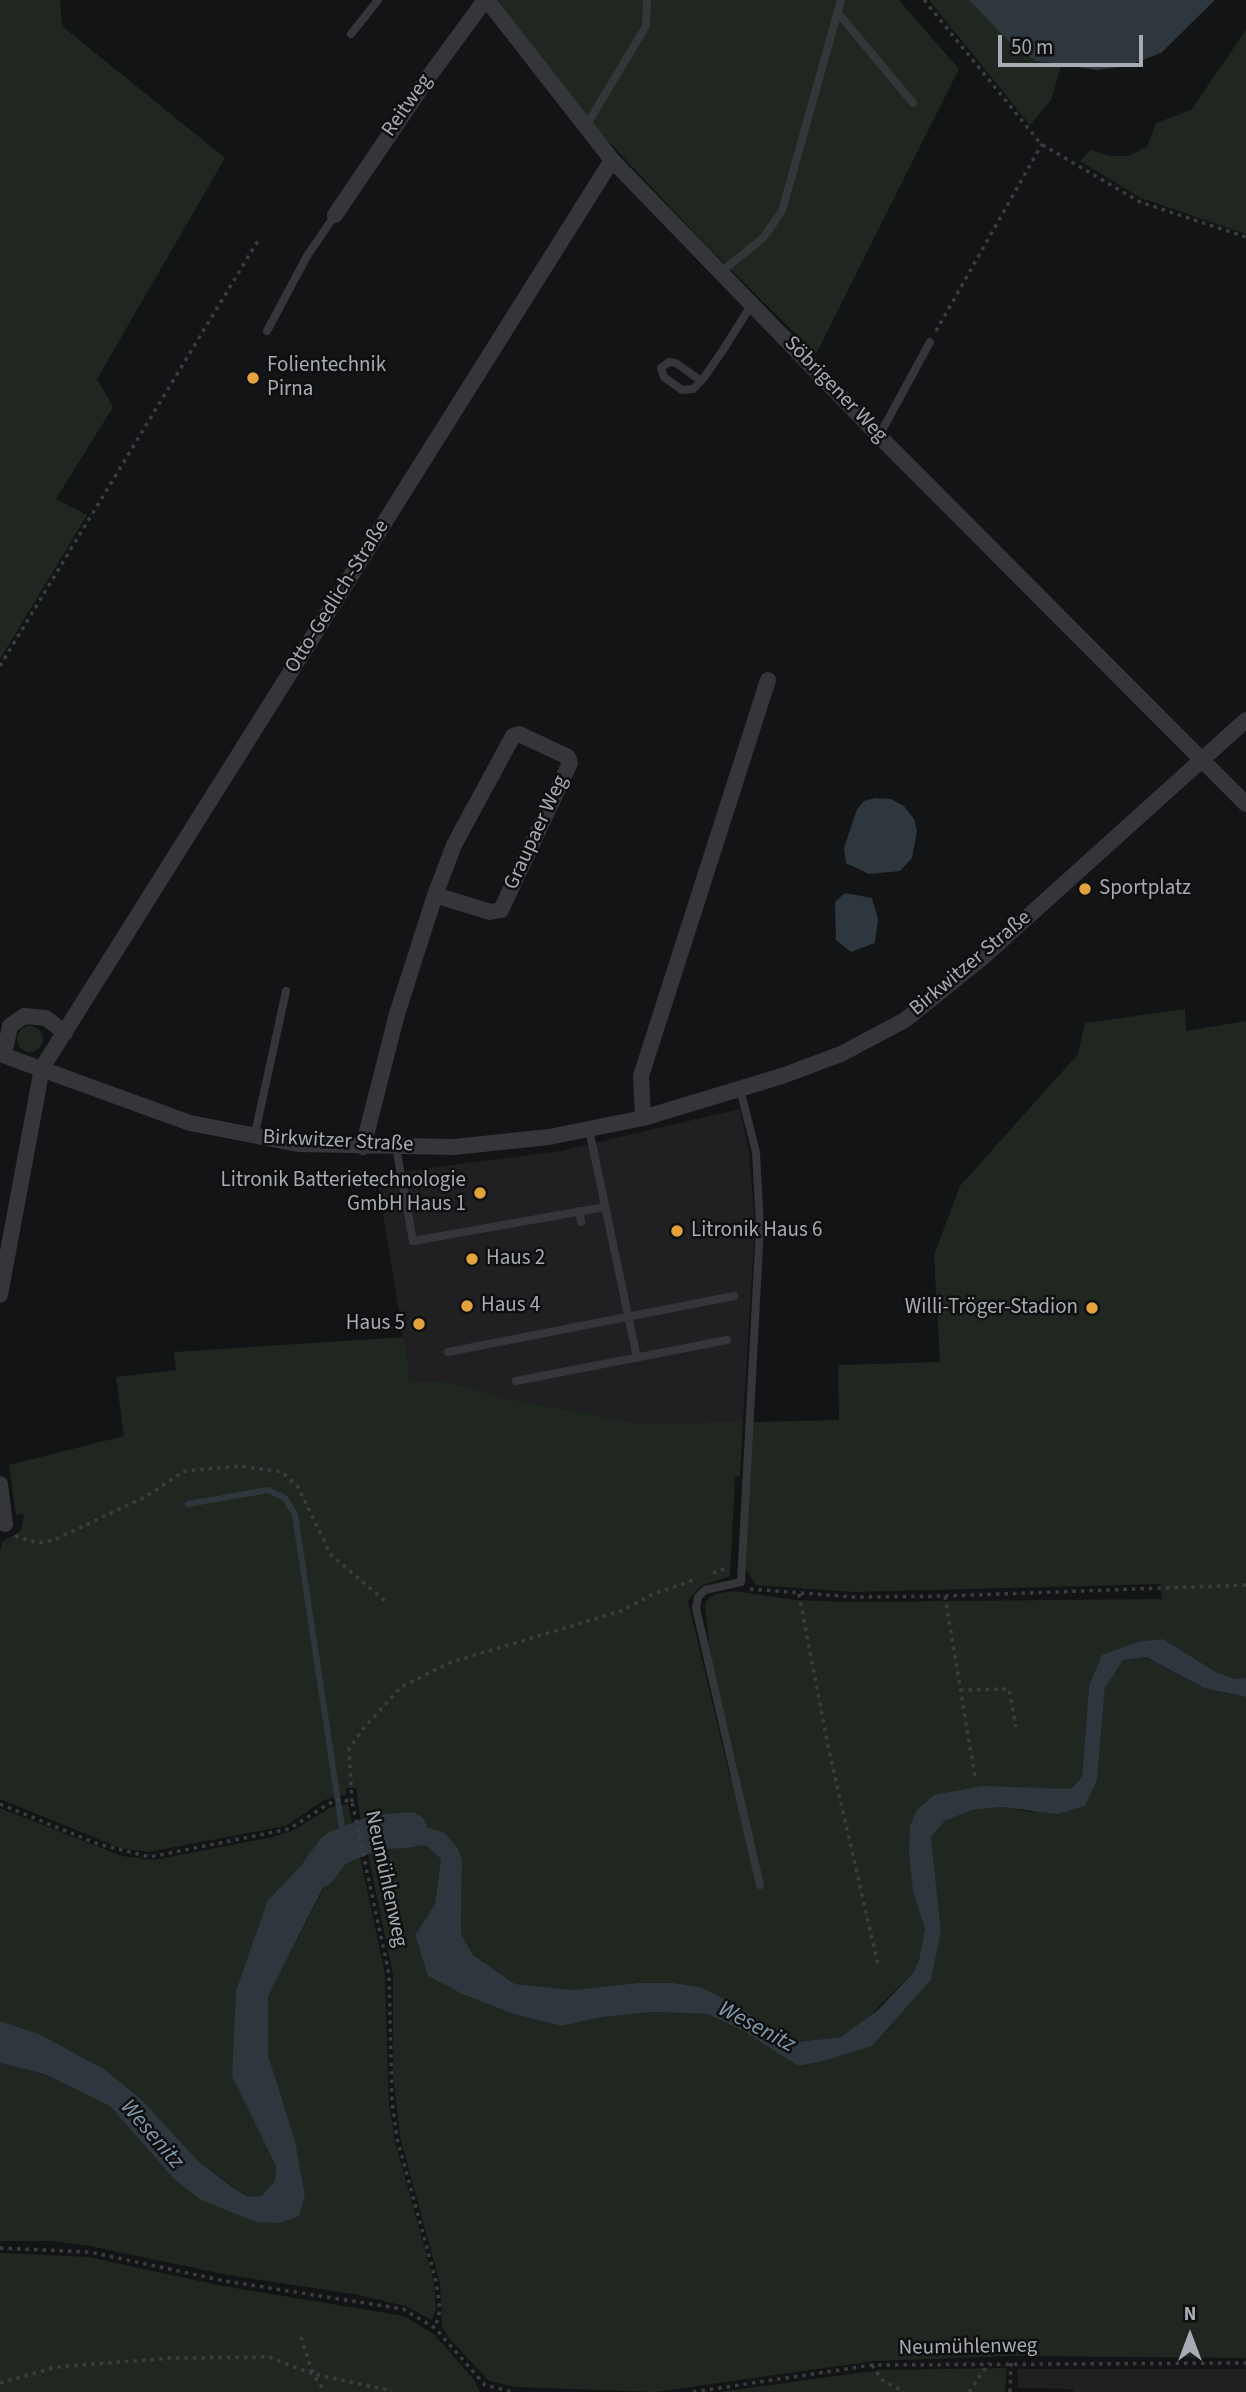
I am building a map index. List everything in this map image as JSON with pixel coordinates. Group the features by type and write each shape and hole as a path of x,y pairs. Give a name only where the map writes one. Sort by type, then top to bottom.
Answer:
{"street":[{"name":"Söbrigener Weg","path":"486,0 612,160 722,271 878,436 1173,734 1204,760 1246,804"},
{"name":"Reitweg","path":"335,215 430,75 486,0"},
{"name":"Otto-Gedlich-Straße","path":"42,1068 612,160"},
{"path":"643,1118 641,1076 768,680"},
{"name":"Birkwitzer Straße","path":"2,1054 190,1124 254,1138 363,1147 488,1144 643,1118 740,1089 841,1054 905,1020 982,958 1246,720"},
{"name":"Graupaer Weg","path":"363,1147 397,1014 435,895 454,845 513,736 519,734 568,757 570,762 501,910 490,912 435,895"},
{"path":"2,1054 10,1026 24,1016 46,1018 65,1033"},
{"path":"0,1295 42,1068"},
{"path":"0,1484 5,1524"}],"lane":[{"path":"351,34 378,0"},
{"path":"586,126 646,26 647,0"},
{"path":"722,271 763,238 782,211 841,0"},
{"path":"838,13 914,103"},
{"path":"267,331 307,256 335,215"},
{"path":"701,381 676,363 669,362 661,368 664,377 682,390 693,389 701,381 752,304"},
{"path":"878,436 930,342"},
{"path":"254,1138 286,991"},
{"path":"740,1089 755,1152 760,1227 741,1582 705,1590 698,1597 696,1608 760,1885"},
{"path":"589,1129 637,1358"},
{"path":"396,1147 413,1241 605,1207"},
{"path":"579,1211 581,1222"},
{"path":"448,1352 734,1296"},
{"path":"516,1381 727,1340"}],"path":[{"path":"924,0 1042,144 1140,202 1246,237"},
{"path":"930,342 1042,144"},
{"path":"0,666 259,239"},
{"path":"5,1524 17,1537 37,1543 54,1540 145,1497 184,1471 240,1466 282,1472 298,1487 331,1555 384,1601"},
{"path":"711,1574 741,1562"},
{"path":"352,1802 349,1749 362,1730 401,1687 449,1663 621,1611 651,1595 701,1577"},
{"path":"741,1582 754,1591 945,1596 1246,1585"},
{"path":"799,1594 828,1746 878,1965"},
{"path":"945,1596 975,1777"},
{"path":"960,1689 1009,1689 1016,1727"},
{"name":"Neumühlenweg","path":"0,1804 98,1844 150,1857 289,1829 328,1804 340,1799 352,1802 389,1974 390,2074 397,2138 436,2281 440,2310 435,2328"},
{"path":"0,2248 90,2252 225,2281 403,2309 435,2328 485,2385 487,2392"},
{"path":"301,2337 313,2374 325,2392"},
{"path":"0,2383 56,2367 172,2358 269,2357 313,2374 393,2391"},
{"path":"969,2392 989,2363"},
{"path":"1010,2392 1011,2363"},
{"name":"Neumühlenweg","path":"693,2392 872,2365 1246,2363"},
{"path":"872,2365 882,2379 904,2392"},
{"path":"485,2385 513,2392"}],"shaded area":[{"path":"0,0 60,0 62,26 225,158 97,379 113,407 56,499 87,515 0,659"},
{"path":"497,0 899,0 959,69 816,354 705,244 594,126"},
{"path":"929,0 969,0 1014,47 1036,61 1061,66 1051,100 1030,125"},
{"path":"1246,30 1246,234 1141,198 1080,161 1090,150 1110,156 1128,156 1147,147 1156,123 1191,110"},
{"path":"1185,1009 1186,1031 1246,1021 1246,1678 1235,1679 1216,1672 1163,1639 1141,1641 1089,1686 1082,1777 1071,1789 1018,1788 934,1795 913,1892 925,1929 919,1960 913,1973 859,2026 841,2037 797,2042 767,2027 736,2004 700,1987 674,1983 637,1983 574,1990 515,1984 473,1955 461,1934 462,1860 377,1820 361,1823 356,1788 346,1788 346,1795 324,1800 286,1826 148,1852 120,1848 0,1799 0,1552 2,1542 21,1531 24,1514 16,1515 9,1465 124,1436 116,1377 176,1370 174,1352 404,1337 410,1382 444,1381 508,1399 644,1424 743,1421 740,1476 735,1477 730,1576 701,1586 688,1601 730,1777 739,1775 710,1653 705,1605 709,1597 734,1591 795,1600 851,1602 1162,1599 1161,1584 854,1592 756,1585 746,1570 751,1436 754,1422 839,1420 838,1365 940,1362 934,1255 960,1186 1078,1054 1085,1023"},
{"path":"30,1026 39,1030 43,1039 39,1048 30,1052 21,1048 17,1039 21,1030"},
{"path":"740,1109 749,1153 755,1224 743,1421 644,1424 508,1399 444,1381 410,1382 377,1175 560,1151"},
{"path":"1145,1657 1204,1688 1246,1697 1246,2358 1013,2356 874,2361 655,2392 515,2387 489,2381 449,2338 442,2326 440,2284 400,2137 393,2075 393,1975 367,1849 383,1843 427,1846 441,1859 435,1904 415,1935 428,1976 462,1994 513,2014 561,2026 602,2017 653,2012 708,2014 745,2032 798,2066 872,2046 931,1980 941,1931 931,1837 945,1821 971,1810 1002,1807 1033,1812 1097,1780 1105,1688 1123,1660"},
{"path":"348,1804 352,1823 336,1829 268,1900 232,2077 276,2166 275,2181 261,2196 248,2197 200,2163 140,2098 104,2069 39,2034 0,2021 0,1808 122,1856 153,1860 273,1837 294,1830 331,1807"},
{"path":"359,1852 385,1974 389,2103 395,2141 434,2282 436,2309 432,2320 405,2306 359,2295 228,2275 90,2246 51,2241 0,2241 0,2063 44,2074 110,2106 173,2178 299,2216 305,2196 295,2140 268,2055 268,1997 334,1868"},
{"path":"0,2253 88,2257 223,2286 404,2316 435,2335 474,2380 480,2392 0,2392"},
{"path":"1007,2368 1005,2392 719,2392 880,2370"},
{"path":"1018,2369 1246,2369 1246,2392 1073,2392 1073,2389 1018,2388"}],"water":[{"path":"969,0 1215,0 1161,53 1127,66 1097,70 1036,61 1014,47"},
{"path":"875,798 891,799 904,806 914,819 917,831 912,858 900,871 869,874 846,863 844,848 857,809 864,801"},
{"path":"845,893 872,898 878,919 875,943 851,952 836,940 835,902"},
{"path":"1163,1639 1216,1672 1235,1679 1246,1678 1246,1697 1204,1688 1146,1657 1123,1660 1105,1688 1097,1780 1085,1806 1057,1814 1002,1807 972,1810 945,1821 931,1837 941,1931 931,1980 872,2046 823,2061 798,2066 745,2032 708,2014 653,2012 602,2017 561,2026 513,2014 462,1994 428,1976 415,1935 435,1904 441,1859 427,1846 383,1843 367,1849 361,1823 411,1822 445,1833 458,1849 462,1860 461,1934 473,1955 515,1984 574,1990 637,1983 674,1983 700,1987 736,2004 767,2027 797,2042 841,2037 879,2009 913,1973 919,1960 925,1929 913,1892 909,1852 910,1826 917,1810 934,1795 982,1786 1071,1789 1082,1777 1089,1686 1102,1655 1141,1641"},
{"path":"352,1823 359,1852 333,1868 268,1997 268,2055 295,2140 305,2196 299,2216 280,2223 256,2222 201,2200 173,2178 110,2106 44,2074 0,2063 0,2021 39,2034 104,2069 140,2098 200,2163 248,2197 261,2196 275,2181 276,2166 232,2077 236,1991 268,1900 336,1829"}],"waterway":[{"path":"188,1504 268,1490 285,1498 295,1515 343,1835"},
{"name":"Wesenitz","path":"319,1870 335,1849 376,1832 410,1830"}],"place":[{"name":"Folientechnik Pirna","path":"253,378"},
{"name":"Sportplatz","path":"1085,889"},
{"name":"Litronik Batterietechnologie GmbH Haus 1","path":"480,1193"},
{"name":"Litronik Haus 6","path":"677,1231"},
{"name":"Haus 2","path":"472,1259"},
{"name":"Haus 4","path":"467,1306"},
{"name":"Willi-Tröger-Stadion","path":"1092,1308"},
{"name":"Haus 5","path":"419,1324"}]}
